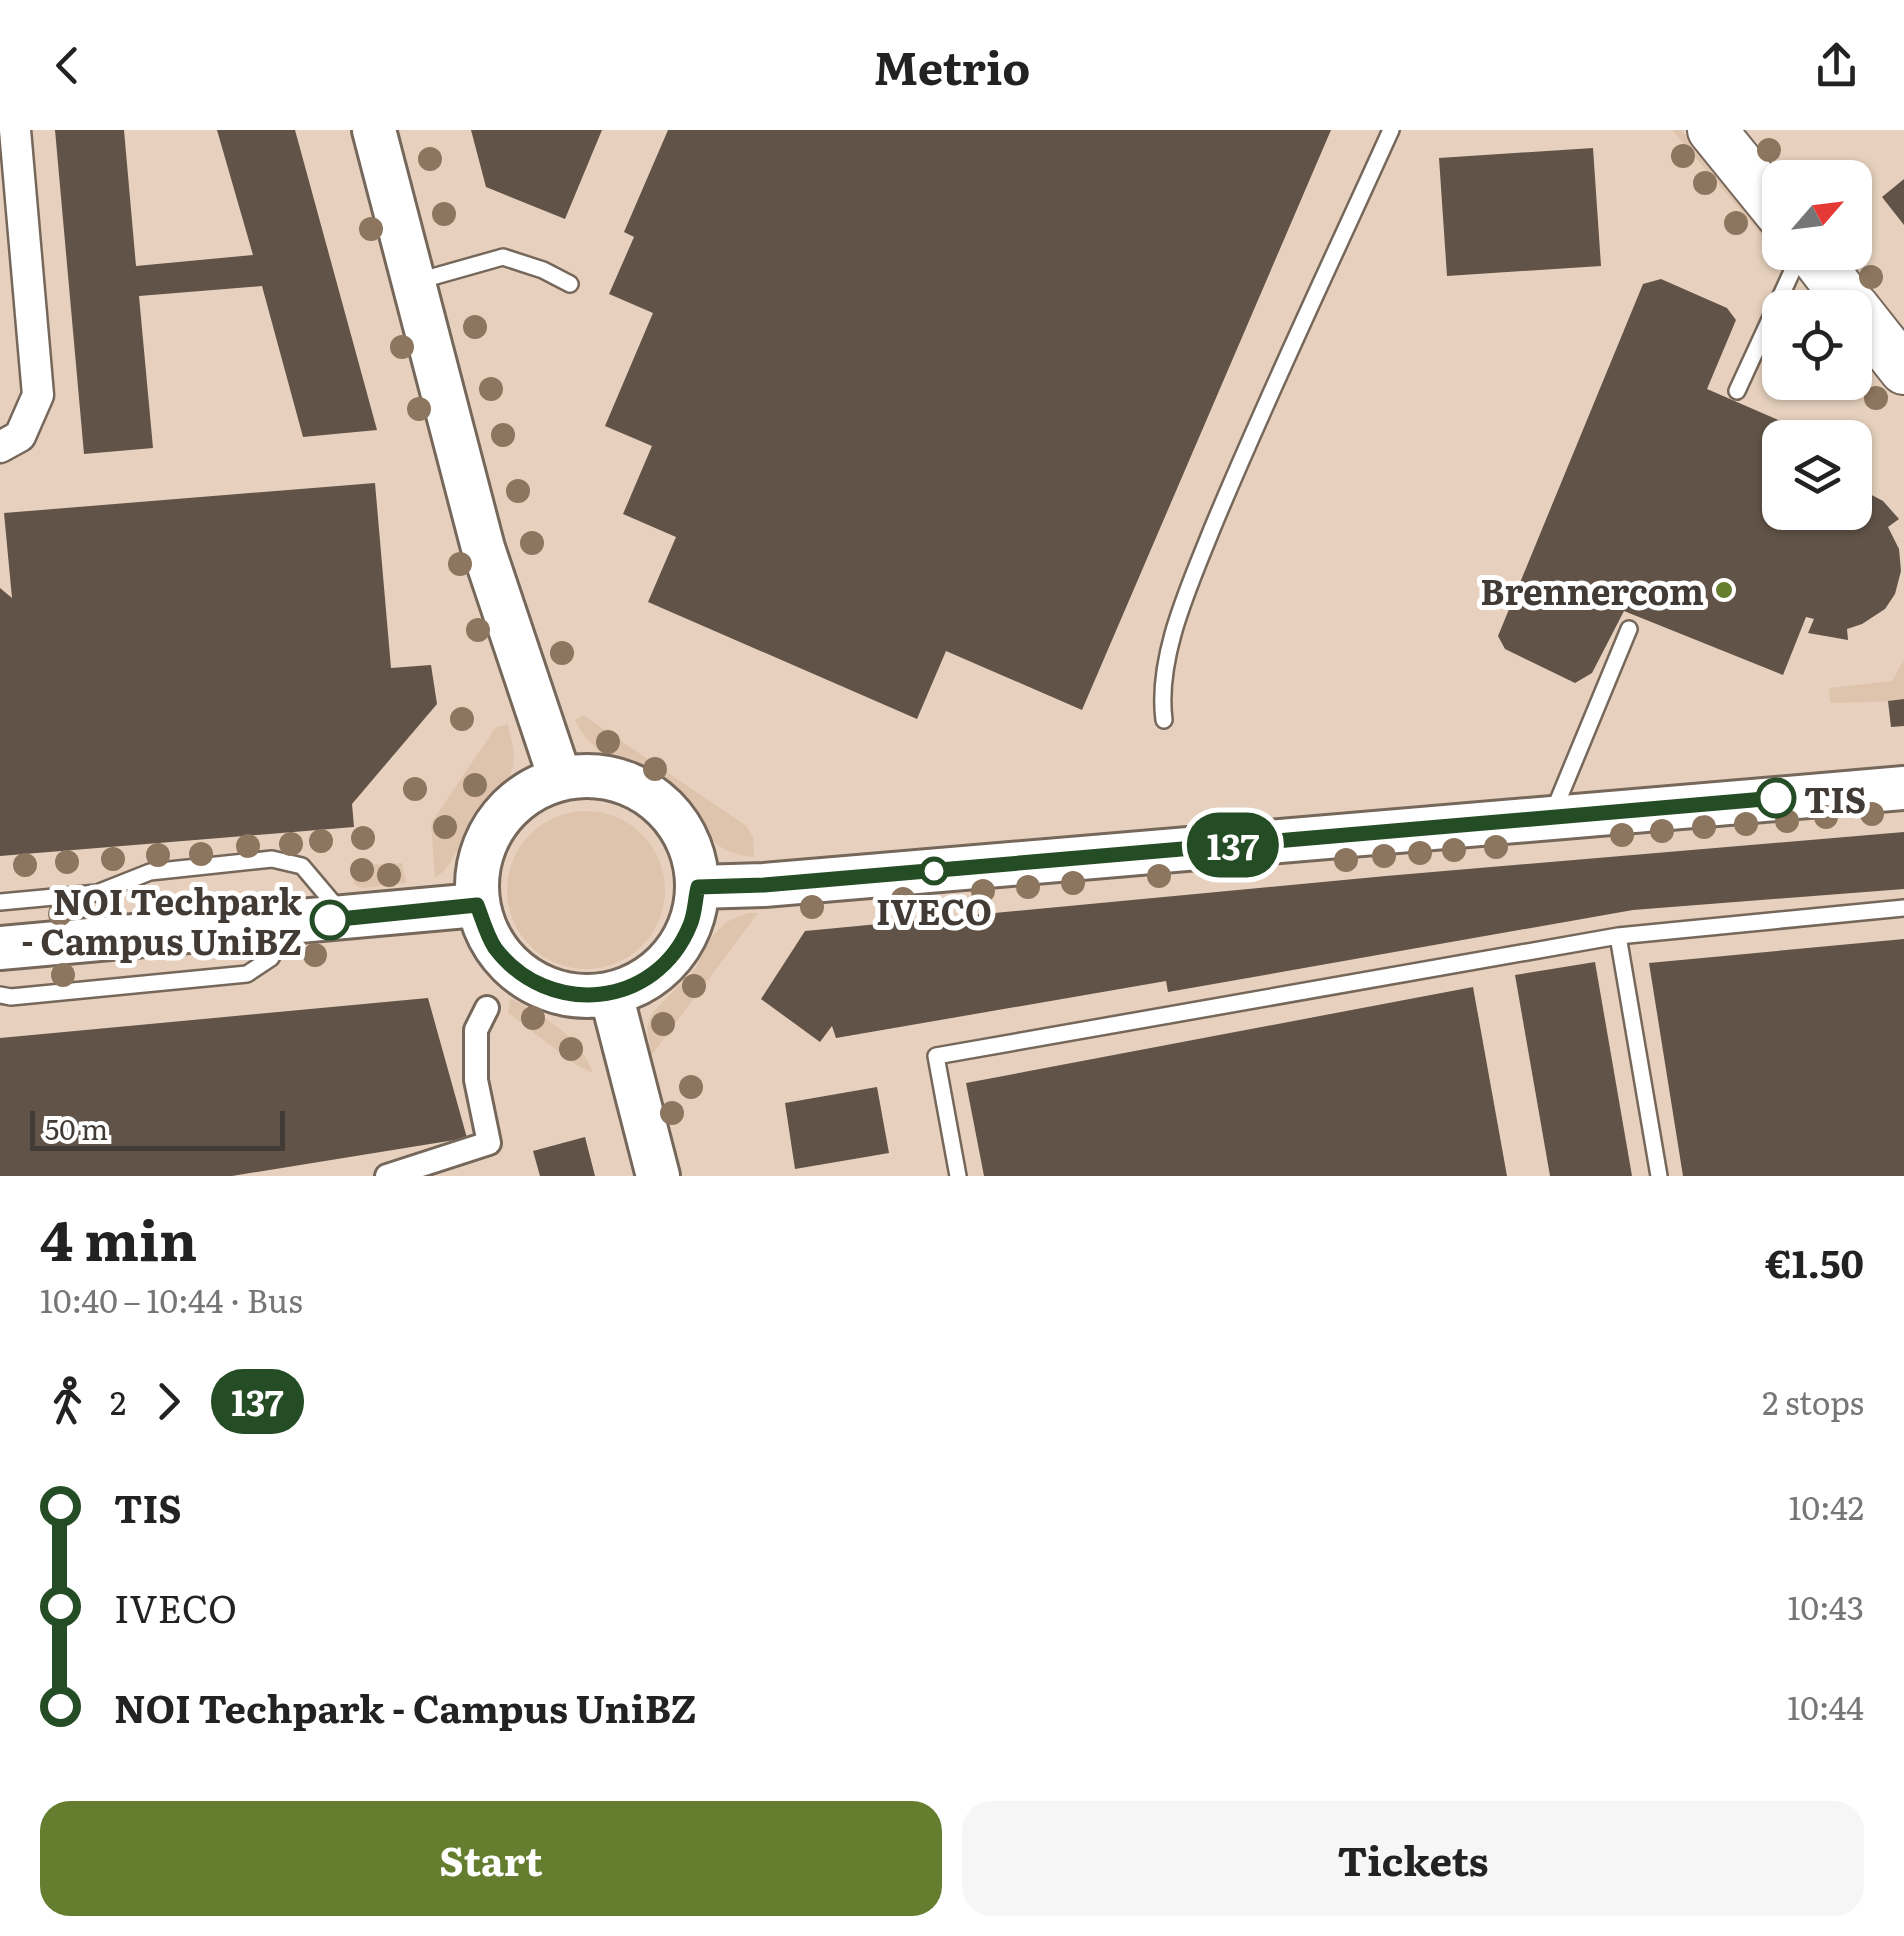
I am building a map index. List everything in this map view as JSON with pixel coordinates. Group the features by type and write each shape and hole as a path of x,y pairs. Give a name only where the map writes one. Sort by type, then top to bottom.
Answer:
{"main road":[{"path":"374,130 482,548 560,778"},
{"path":"1712,130 1762,192"},
{"path":"1825,270 1841,290"},
{"path":"1872,330 1904,370"},
{"path":"600,775 638,788 670,812 690,848 698,887 691,924 673,956 645,981 610,994 566,995 525,978 494,946 477,905 477,872 485,840 504,812 530,790 560,778 600,775"},
{"path":"698,887 764,885 1904,788"},
{"path":"0,948 477,905"},
{"path":"610,994 658,1176"}],"street":[{"path":"10,442 38,395 15,130"},
{"path":"397,1174 488,1143 476,1080 476,1030 487,1008"}],"lane":[{"path":"1164,720 1160,691 1199,560 1230,483 1391,130"},
{"path":"414,282 503,257 570,284"},
{"path":"1737,391 1792,270"},
{"path":"1552,816 1629,629"},
{"path":"0,902 97,893 150,872 272,859 302,866 346,918"},
{"path":"958,1176 936,1056 1618,936 1904,908"},
{"path":"0,995 11,998 248,974 271,958 282,936 298,924"},
{"path":"1618,936 1659,1176"}],"shaded area":[{"path":"0,130 1904,130 1904,1176 0,1176"},
{"path":"1672,130 1682,130 1762,225 1762,236"},
{"path":"1904,659 1904,701 1830,703 1829,688 1892,681"},
{"path":"583,715 745,825 753,836 754,857 724,849 706,833 674,791 595,747 575,720"},
{"path":"508,724 514,758 509,778 473,820 449,865 435,878 431,823 496,727"},
{"path":"586,811 616,817 642,834 659,860 665,890 659,920 642,946 616,963 586,969 556,963 530,946 513,920 507,890 513,860 530,834 556,817"},
{"path":"402,863 406,883 362,888 354,884 352,871 360,865"},
{"path":"758,913 651,1056 647,1027 653,1012 695,969 710,939 726,922"},
{"path":"510,998 569,1037 593,1073 575,1064 508,1013"}],"building":[{"path":"55,130 124,130 136,266 253,255 217,130 295,130 377,430 303,437 262,286 139,296 153,448 84,454"},
{"path":"471,130 602,130 565,219 486,187"},
{"path":"668,130 1331,130 1082,710 946,651 917,719 648,602 676,537 623,514 652,446 605,426 653,313 609,294 634,237 624,232"},
{"path":"1593,148 1601,266 1447,276 1439,158"},
{"path":"1904,179 1904,225 1882,197"},
{"path":"1661,279 1727,308 1736,320 1707,389 1778,420 1762,420 1762,530 1872,530 1872,495 1899,519 1888,527 1899,549 1901,571 1895,594 1885,609 1847,629 1848,640 1808,633 1814,619 1806,617 1783,675 1624,611 1592,673 1575,683 1505,649 1498,636 1643,284"},
{"path":"375,483 391,668 431,665 437,704 352,804 354,827 0,856 0,588 12,598 4,513"},
{"path":"1904,699 1904,726 1891,727 1888,701"},
{"path":"1904,832 1904,889 1633,910 1168,992 1166,981 836,1038 832,1026 820,1042 761,999 805,931"},
{"path":"1904,939 1904,1176 1683,1176 1649,963"},
{"path":"1595,962 1632,1176 1550,1176 1515,975"},
{"path":"1473,987 1507,1176 984,1176 966,1083"},
{"path":"428,998 467,1138 232,1176 0,1176 0,1038"},
{"path":"877,1087 889,1153 795,1169 785,1103"},
{"path":"585,1137 595,1176 540,1176 533,1151"}],"bus line":[{"name":"137","path":"330,920 477,905 494,946 525,978 566,995 610,994 645,981 673,956 691,924 698,887 764,885 1776,798"}],"place":[{"name":"Brennercom","path":"1724,590"},
{"name":"TIS","path":"1776,798"},
{"name":"IVECO","path":"934,871"},
{"name":"NOI Techpark - Campus UniBZ","path":"330,920"}]}
